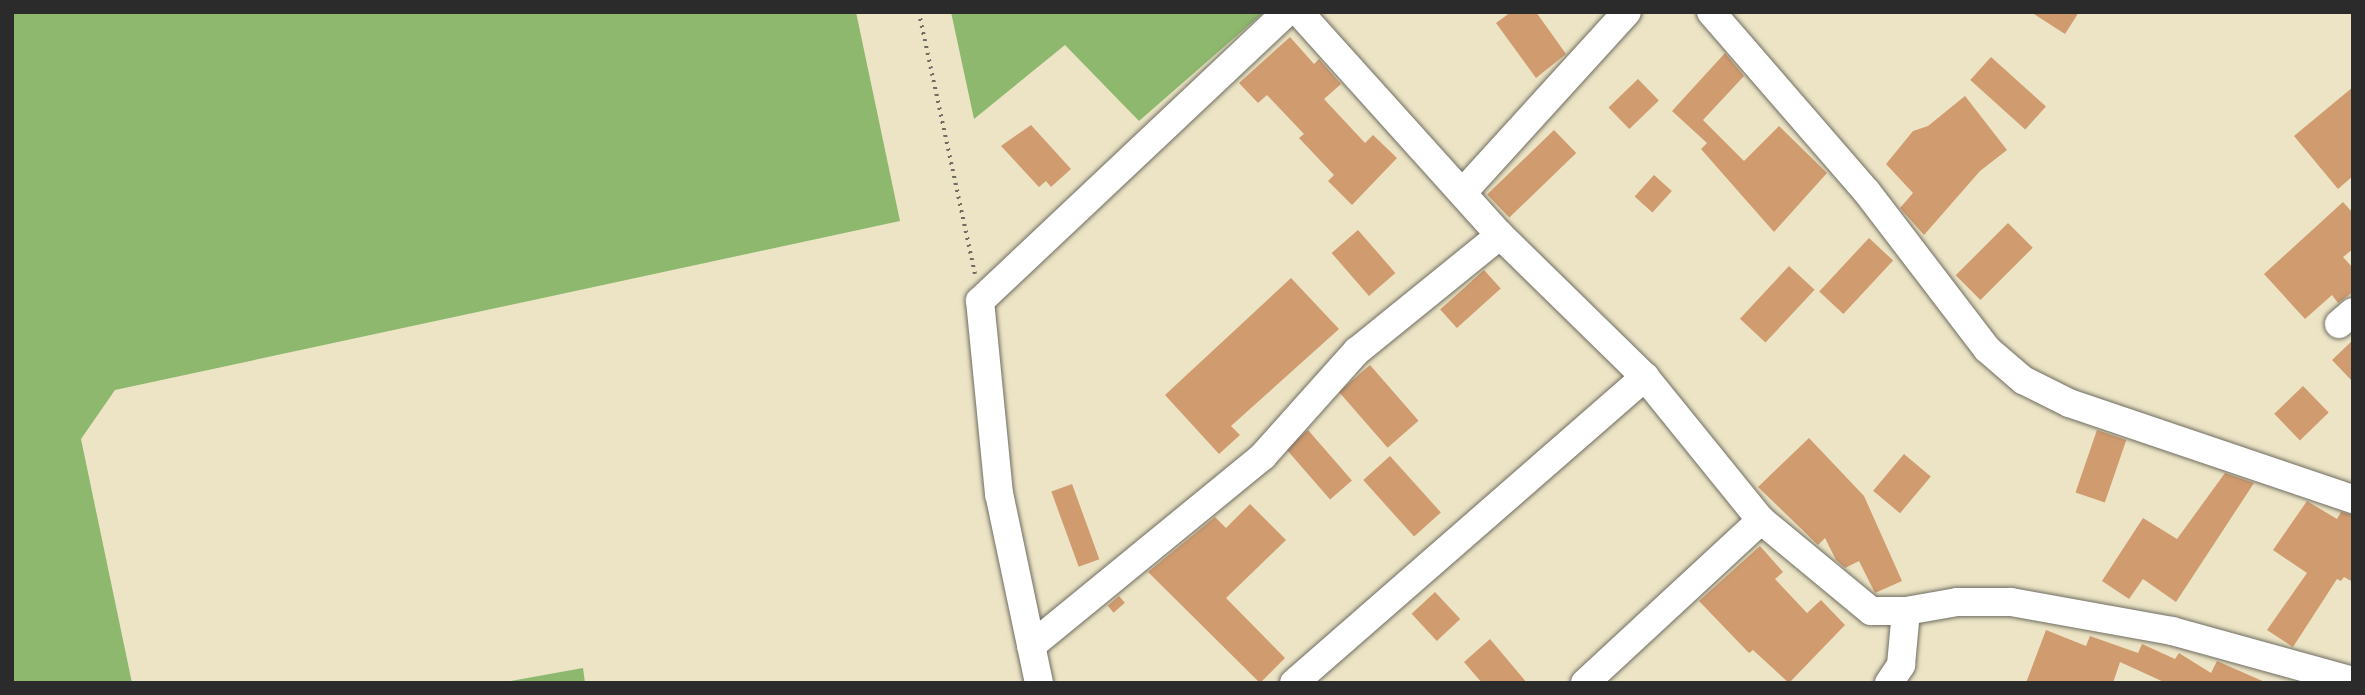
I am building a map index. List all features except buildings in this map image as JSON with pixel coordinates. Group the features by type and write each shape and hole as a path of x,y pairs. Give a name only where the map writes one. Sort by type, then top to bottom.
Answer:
{"street":[{"path":"1039,683 999,494 980,300 1287,12"},
{"path":"1299,12 1464,191 1500,235 1646,377 1761,520 1871,611 1906,611 1957,602 2011,601 2172,631 2353,681"},
{"path":"1464,191 1627,12"},
{"path":"1711,12 1867,192 1987,349 2023,380 2069,403 2353,499"},
{"path":"1031,646 1263,456 1357,351 1500,235"},
{"path":"1294,683 1646,377"},
{"path":"1585,683 1761,520"},
{"path":"1889,683 1901,665 1906,611"}],"path":[{"path":"919,12 980,300"}],"green space":[{"path":"12,12 856,12 900,221 115,390 81,439 132,683 12,683"},
{"path":"951,12 1264,12 1139,121 1065,45 974,119"},
{"path":"583,668 585,683 500,683"}]}
